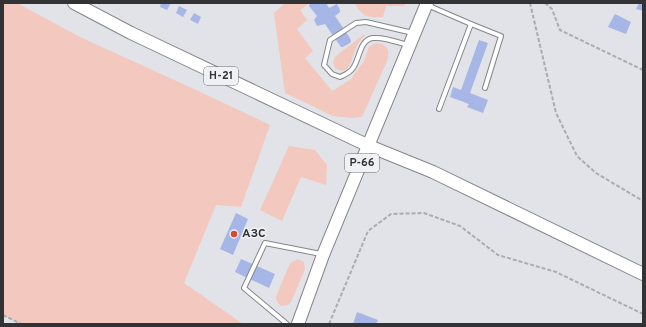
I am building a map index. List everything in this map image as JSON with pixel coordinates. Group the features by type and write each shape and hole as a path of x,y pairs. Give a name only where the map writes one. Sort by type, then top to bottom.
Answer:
{"main road":[{"name":"Н-21","path":"74,3 132,33 369,146 433,172 643,274"},
{"name":"Р-66","path":"298,324 323,255 427,4"}],"lane":[{"path":"427,4 501,36 485,88"},
{"path":"410,46 386,39 372,38 364,43 353,68 348,73 340,77 332,74 324,65 330,40 356,23 366,22 416,33"},
{"path":"439,109 471,24"},
{"path":"287,324 244,288 265,243 323,255"}],"path":[{"path":"530,3 556,113 577,156 596,173 643,201"},
{"path":"545,3 552,10 560,30 643,70"},
{"path":"329,324 368,231 391,214 418,213 424,213 460,226 498,255 556,272 643,314"},
{"path":"3,315 21,324"}],"shaded area":[{"path":"3,3 17,3 80,37 270,125 241,207 216,205 184,283 243,324 21,324 3,315"},
{"path":"285,3 310,3 300,10 307,20 297,29 313,51 305,58 332,91 351,79 364,61 369,47 376,43 382,44 388,49 387,61 362,117 353,118 333,116 285,93 274,13"},
{"path":"354,3 406,3 404,6 386,6 383,17 369,17 363,14"},
{"path":"364,34 365,35 356,47 352,60 347,69 338,70 335,68 333,62 335,57"},
{"path":"289,146 315,150 327,165 326,185 301,177 282,221 260,210"},
{"path":"298,259 304,262 305,269 291,302 288,305 281,306 277,302 276,297 290,263"}],"building":[{"path":"161,3 171,3 167,10 160,7"},
{"path":"310,3 326,3 329,8 337,4 340,12 335,16 350,38 350,43 341,47 325,24 317,26 314,20 317,16 309,6"},
{"path":"639,3 643,3 643,11 636,9"},
{"path":"179,6 187,10 183,17 176,13"},
{"path":"194,13 201,17 198,24 190,20"},
{"path":"615,14 631,22 626,34 608,27"},
{"path":"479,40 488,43 470,93 488,100 483,113 467,107 469,104 450,97 453,87 461,90"},
{"name":"АЗС","path":"236,213 248,219 233,255 220,249"},
{"path":"241,259 275,274 269,288 235,272"},
{"path":"357,312 378,320 376,324 353,324"}],"place":[{"name":"АЗС","path":"234,234"}]}
